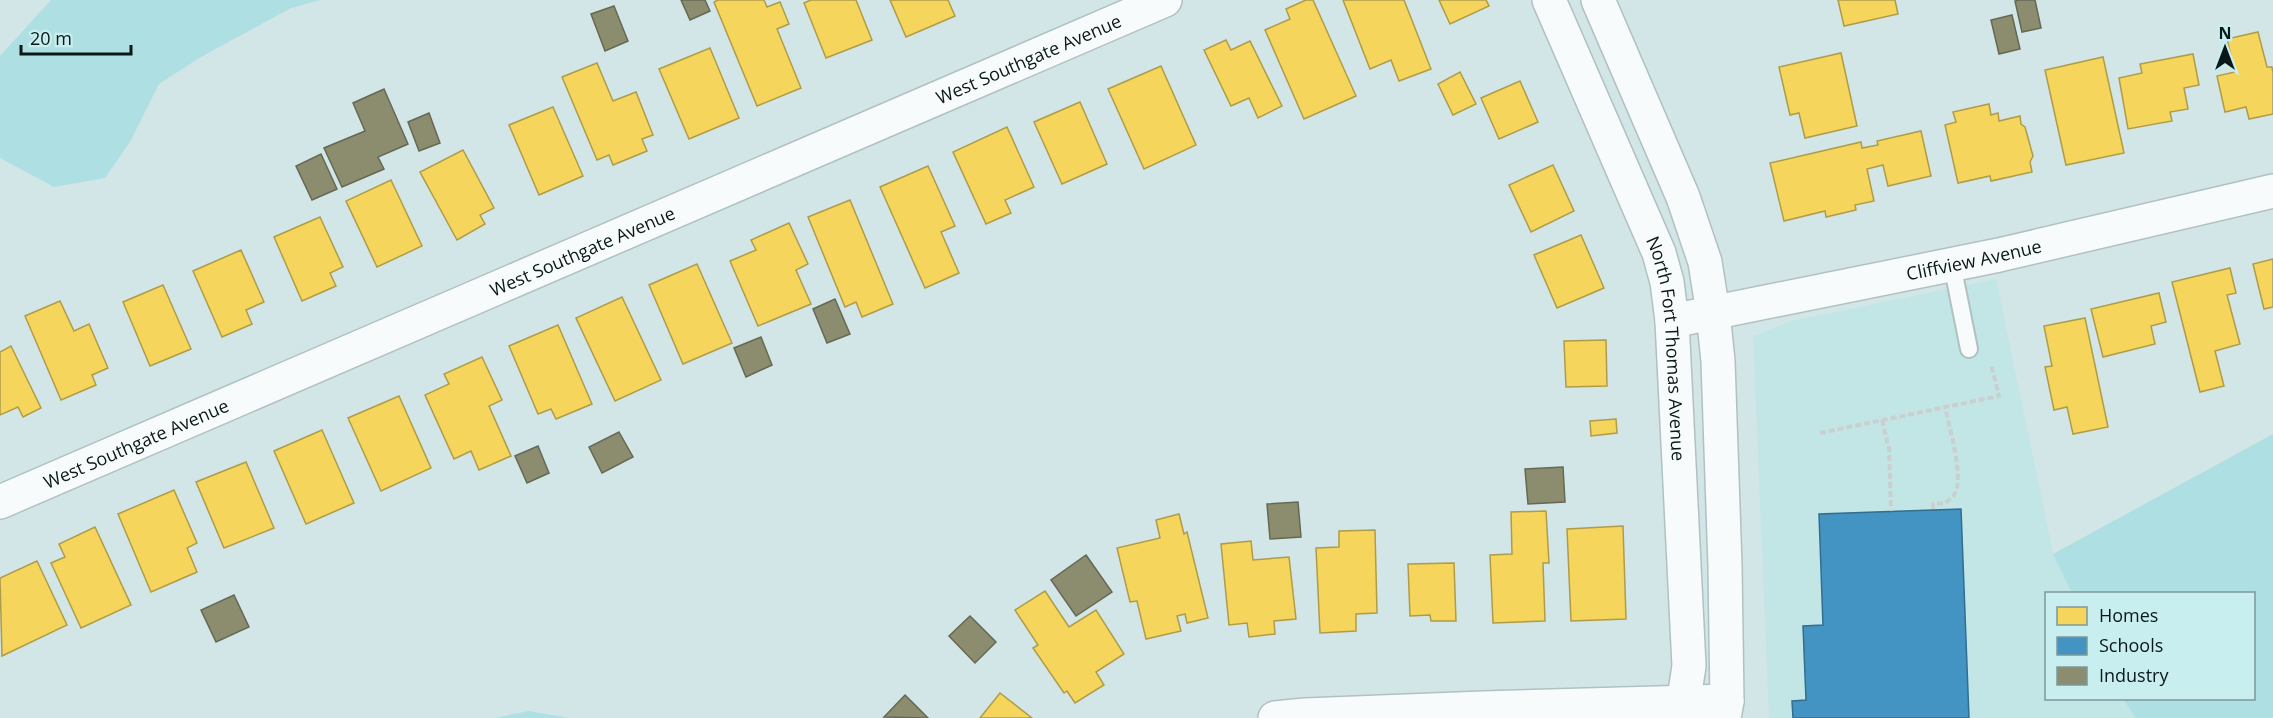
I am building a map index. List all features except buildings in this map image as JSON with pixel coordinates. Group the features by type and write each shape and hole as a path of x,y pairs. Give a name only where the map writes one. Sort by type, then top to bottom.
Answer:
{"street":[{"name":"West Southgate Avenue","path":"0,502 77,471 1165,0"},
{"name":"North Fort Thomas Avenue","path":"1549,0 1659,254 1667,282 1672,321 1689,666 1682,710"},
{"path":"1275,718 1403,711 1725,710 1725,555 1718,361 1705,262 1683,197 1598,0"},
{"name":"Cliffview Avenue","path":"1672,321 1952,264 2273,191"}],"lane":[{"path":"1952,264 1969,350"}],"path":[{"path":"1820,433 1999,396 1989,358 1969,350"},
{"path":"1933,509 1933,504 1946,503 1956,493 1958,480 1957,461 1944,407"},
{"path":"1882,420 1889,449 1891,511"}],"shaded area":[{"path":"51,0 320,0 291,8 201,57 159,84 130,142 105,178 54,187 0,158 0,56"},
{"path":"1996,279 2053,553 2072,592 2045,592 2045,700 2124,700 2136,718 1769,718 1753,336 1791,321"},
{"path":"2273,434 2273,718 2136,718 2124,700 2255,700 2255,592 2072,592 2053,554"},
{"path":"529,711 569,718 495,718"}]}
